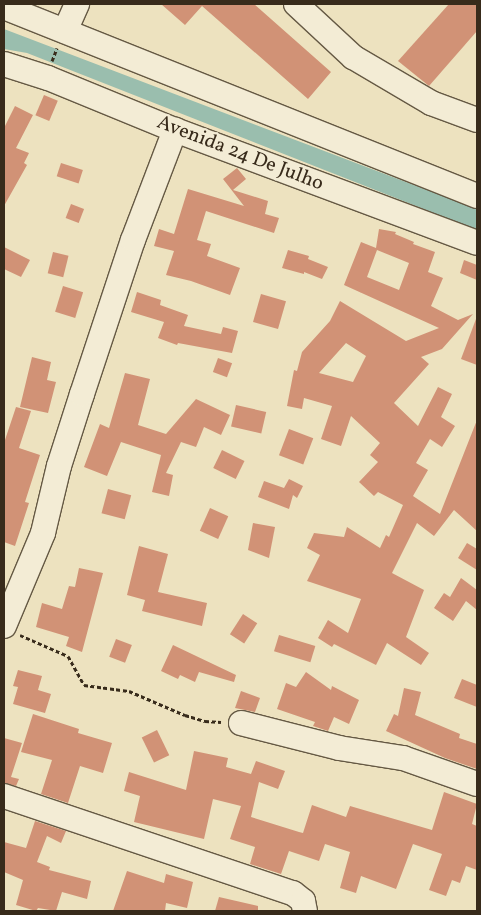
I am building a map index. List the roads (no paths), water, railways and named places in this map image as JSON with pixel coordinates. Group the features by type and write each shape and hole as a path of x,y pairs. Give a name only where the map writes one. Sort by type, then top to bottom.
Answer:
{"street":[{"path":"61,39 78,4"},
{"path":"296,4 360,62 431,103 477,120"},
{"path":"4,7 61,39 477,196"},
{"name":"Avenida 24 De Julho","path":"4,64 48,78 175,130 477,243"},
{"path":"8,629 43,533 60,466 82,394 133,240 175,130"},
{"path":"240,723 338,748 403,758 477,784"},
{"path":"4,796 293,893 304,900 305,911"}]}
